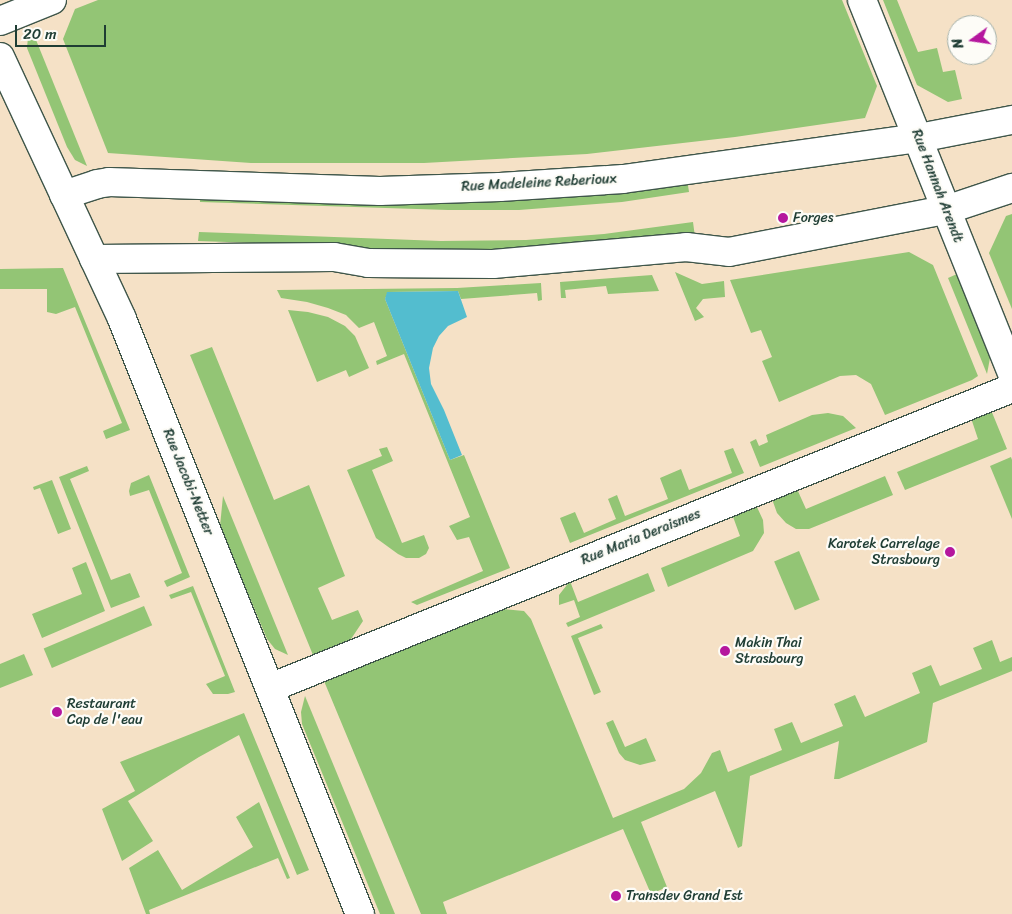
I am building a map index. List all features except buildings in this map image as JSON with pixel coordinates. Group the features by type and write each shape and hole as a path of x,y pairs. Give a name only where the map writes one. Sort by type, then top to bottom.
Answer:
{"street":[{"path":"0,21 52,0"},
{"name":"Rue Hannah Arendt","path":"862,0 1012,373"},
{"name":"Rue Jacobi-Netter","path":"0,57 122,319 360,914"},
{"name":"Rue Madeleine Reberioux","path":"64,195 97,184 110,182 380,191 500,187 623,179 919,138 1012,120"},
{"path":"94,260 334,257 368,263 493,264 686,247 729,252 946,210 1012,188"},
{"name":"Rue Maria Deraismes","path":"270,688 1012,388"}],"green space":[{"path":"98,0 842,0 877,86 865,118 735,137 587,154 424,163 251,163 108,153 63,39 75,9"},
{"path":"883,0 897,0 918,52 937,48 943,72 955,70 962,99 948,102 917,85"},
{"path":"32,30 87,166 75,160 67,147 27,48 28,37"},
{"path":"687,179 689,192 622,202 519,210 448,210 200,202 200,194"},
{"path":"1012,214 1012,309 989,253 1006,216"},
{"path":"693,222 695,237 540,252 371,250 350,246 198,241 199,232 441,241 526,240 604,234"},
{"path":"909,252 933,265 978,376 885,415 871,384 856,375 840,376 779,402 762,361 772,357 761,330 751,333 730,280"},
{"path":"63,268 130,430 106,439 103,431 122,423 75,307 56,314 47,312 47,289 0,289 0,269"},
{"path":"675,272 702,284 724,281 725,297 703,299 696,308 704,317 695,321"},
{"path":"957,274 990,358 987,374 948,278"},
{"path":"652,275 659,291 608,294 606,286 565,290 566,298 561,298 560,282"},
{"path":"541,283 542,300 538,301 537,293 461,299 458,291 388,292 385,299 450,460 464,455 510,568 417,605 411,602 483,571 469,537 457,540 449,526 470,517 404,354 377,365 376,361 387,356 374,322 359,328 346,315 307,302 281,298 277,290 457,288"},
{"path":"288,310 328,317 345,326 355,336 369,368 349,377 346,370 317,382"},
{"path":"212,347 274,500 309,485 345,576 318,588 332,620 358,610 363,621 351,639 313,655 190,355"},
{"path":"991,410 1007,449 905,490 897,472 978,439 971,418"},
{"path":"828,413 843,416 856,428 760,467 750,442 756,439 759,446 768,442 766,435 812,415"},
{"path":"387,447 393,461 372,470 402,543 424,535 429,548 426,554 419,558 406,558 376,538 347,470 382,456 379,449"},
{"path":"733,448 744,473 570,543 560,518 575,512 584,533 616,519 608,499 617,495 625,516 668,499 660,478 681,469 689,490 732,473 724,451"},
{"path":"1011,457 1012,460 1012,519 990,466"},
{"path":"87,466 89,471 70,479 111,580 130,573 140,597 111,608 59,477"},
{"path":"149,475 190,577 167,587 164,581 182,573 149,490 130,496 129,491 131,483"},
{"path":"885,476 893,495 809,529 796,529 786,523 777,513 772,499 797,489 806,509"},
{"path":"52,480 71,529 58,534 40,488 34,490 33,487"},
{"path":"223,496 288,655 275,649 267,639 220,526"},
{"path":"756,505 763,520 764,533 753,551 668,587 661,568 740,536 732,514"},
{"path":"799,551 820,600 795,610 774,562"},
{"path":"86,562 105,611 42,638 32,614 82,594 72,568"},
{"path":"648,573 655,591 568,627 566,623 580,617 574,600 559,605 559,595 570,581 578,602"},
{"path":"193,586 235,692 213,694 206,684 225,676 191,592 171,599 169,595"},
{"path":"144,606 152,625 52,668 44,649"},
{"path":"503,609 524,611 531,619 613,818 684,789 701,773 712,753 720,750 728,772 782,750 774,729 792,722 801,743 843,726 834,704 855,695 865,717 920,693 912,673 931,665 940,686 982,669 973,648 992,640 1000,662 1012,657 1012,671 933,703 927,742 839,779 834,779 839,741 750,776 742,846 738,848 715,791 641,822 667,887 651,894 623,829 443,902 447,914 421,914 324,681"},
{"path":"601,624 603,628 578,638 601,692 594,695 571,636"},
{"path":"24,654 33,675 0,688 0,664"},
{"path":"305,696 395,914 380,914 302,724 301,712"},
{"path":"244,713 309,870 297,875 239,735 199,757 128,801 153,841 122,861 102,809 135,791 120,762"},
{"path":"613,720 625,747 646,738 656,761 640,765 625,760 619,753 606,723"},
{"path":"259,802 290,878 287,879 278,858 149,910 150,914 146,914 129,868 158,850 182,890 253,847 236,817"}],"water":[{"path":"458,291 467,317 448,326 439,336 433,348 429,368 431,384 444,410 462,455 450,460 385,299 387,292"}],"place":[{"name":"Forges","path":"783,218"},
{"name":"Karotek Carrelage Strasbourg","path":"950,552"},
{"name":"Makin Thai Strasbourg","path":"725,651"},
{"name":"Restaurant Cap de l'eau","path":"57,712"},
{"name":"Transdev Grand Est","path":"616,896"}]}
